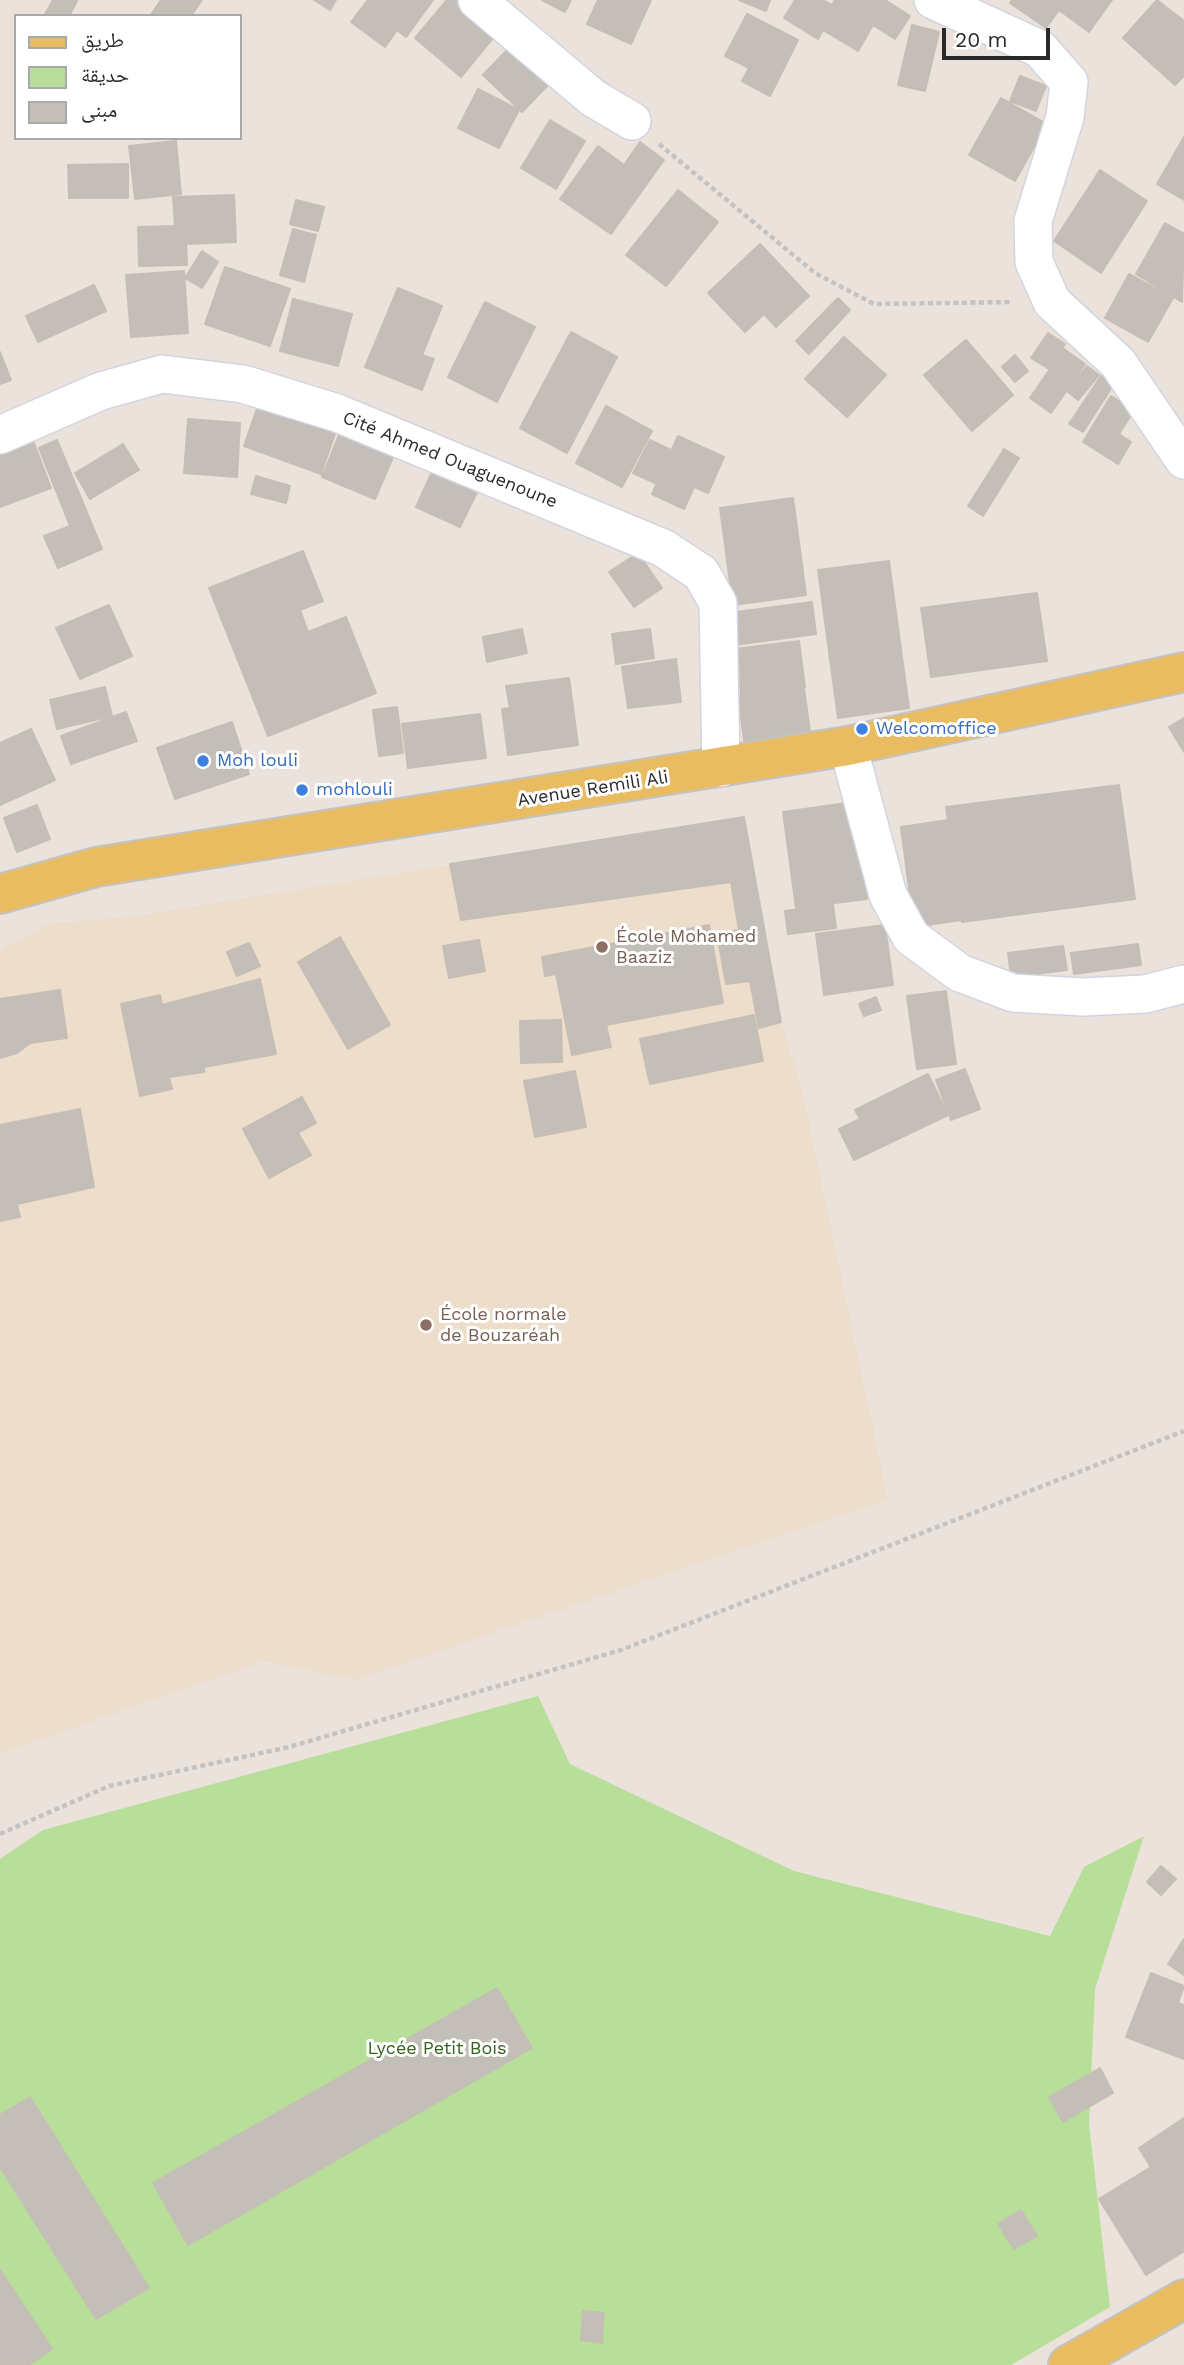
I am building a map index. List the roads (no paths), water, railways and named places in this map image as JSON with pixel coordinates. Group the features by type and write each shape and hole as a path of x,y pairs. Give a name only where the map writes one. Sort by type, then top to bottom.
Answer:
{"main road":[{"name":"Avenue Remili Ali","path":"0,894 96,867 848,746 1184,672"},
{"path":"1068,2365 1184,2299"}],"street":[{"path":"477,0 593,98 632,121"},
{"path":"933,0 1040,49 1069,82 1065,117 1033,221 1034,262 1052,302 1118,363 1184,460"},
{"name":"Cité Ahmed Ouaguenoune","path":"0,435 101,391 162,374 243,384 337,413 663,548 701,573 718,603 721,768"},
{"path":"848,746 888,895 911,937 960,973 1013,993 1083,997 1145,994 1184,984"}],"place":[{"name":"Welcomoffice","path":"862,729"},
{"name":"Moh louli","path":"203,761"},
{"name":"mohlouli","path":"302,790"},
{"name":"École Mohamed Baaziz","path":"602,947"},
{"name":"École normale de Bouzaréah","path":"426,1325"}],"park label":[{"name":"Lycée Petit Bois","path":"437,2049"}]}
